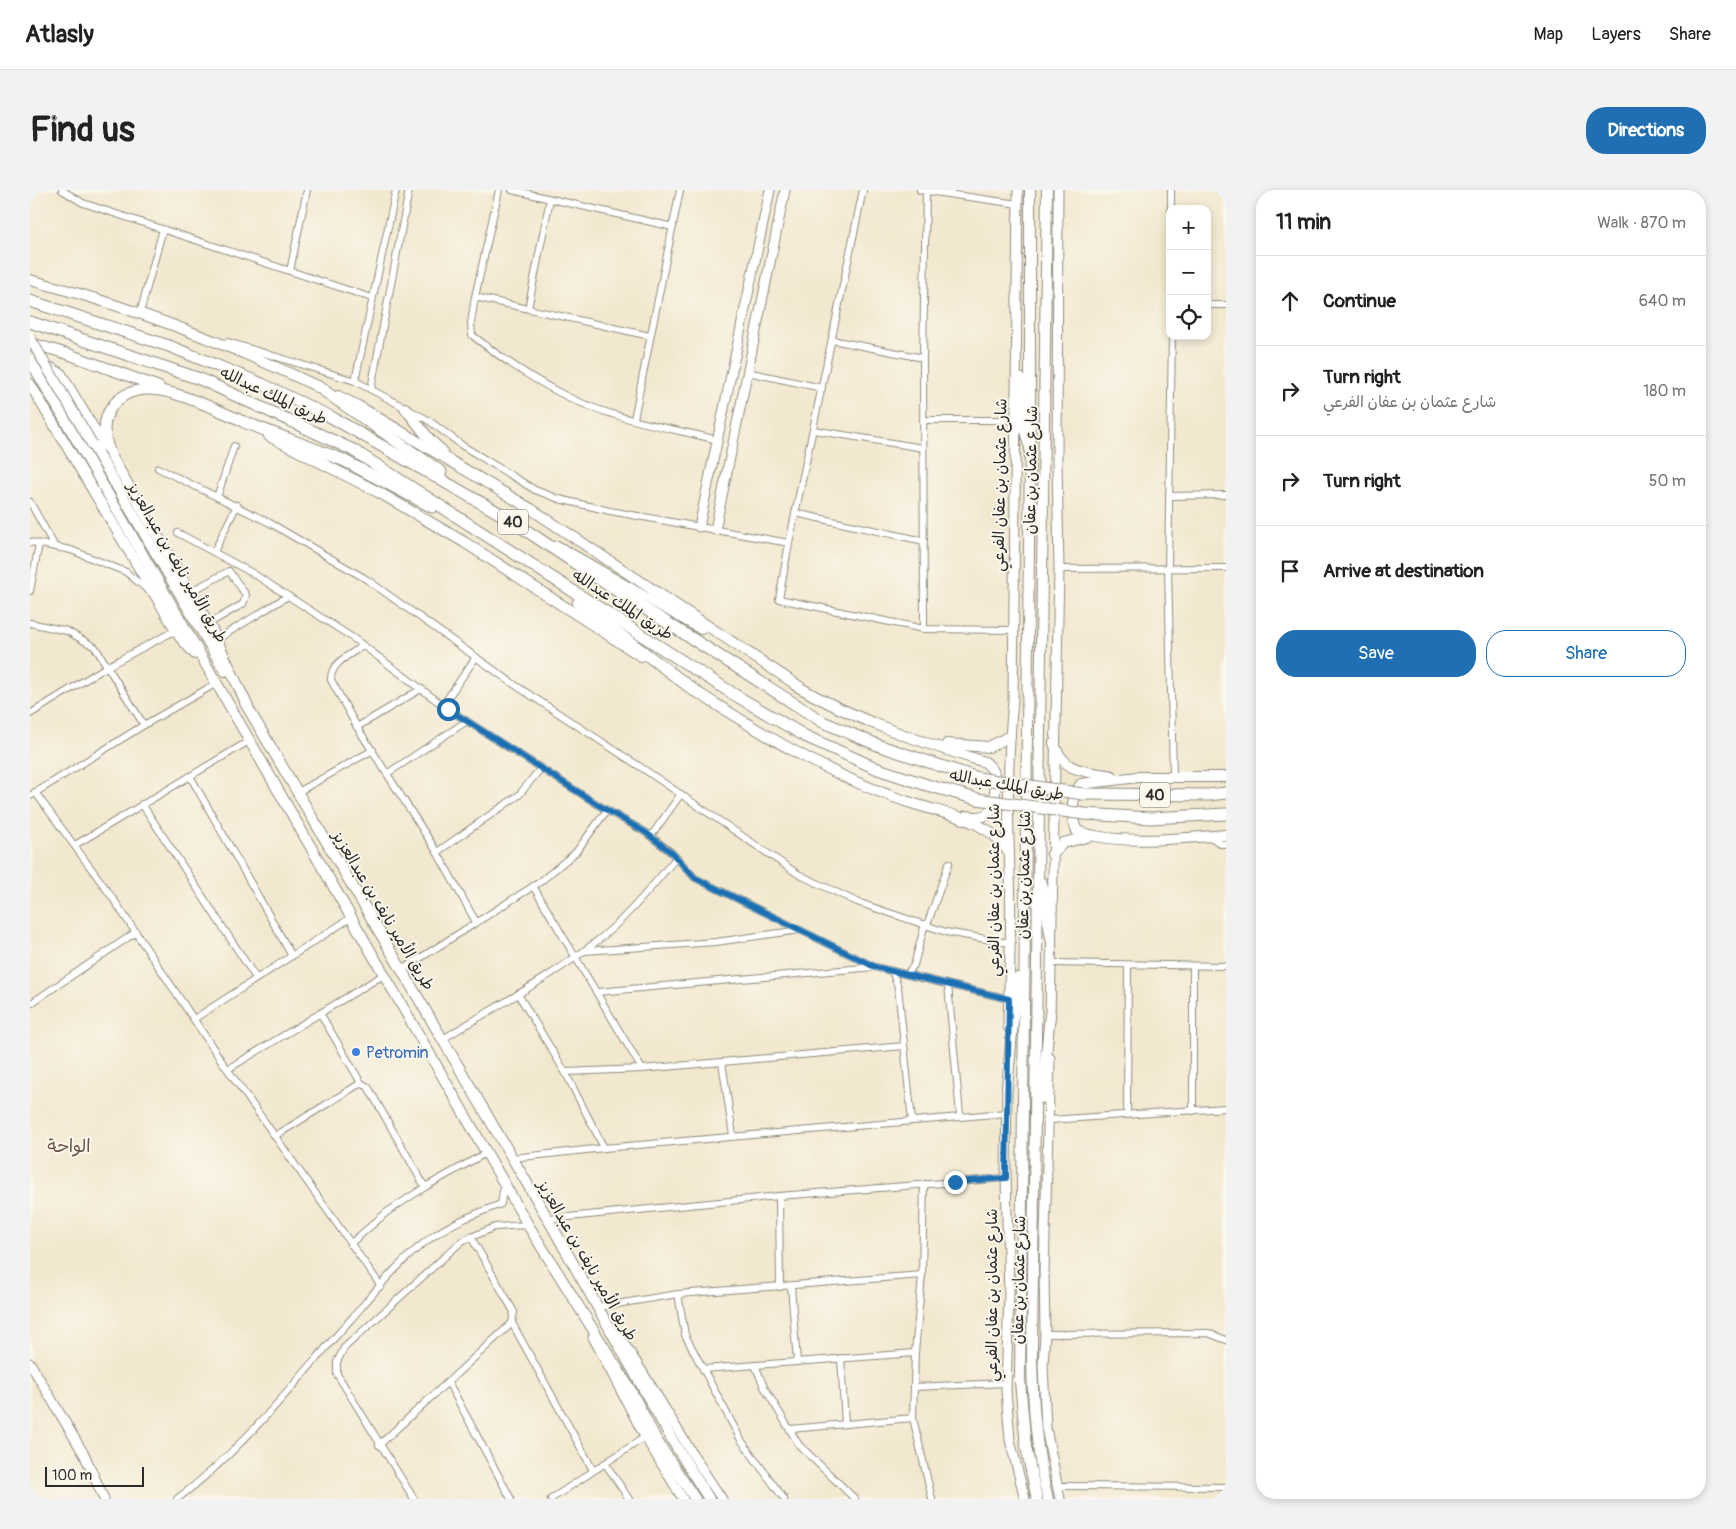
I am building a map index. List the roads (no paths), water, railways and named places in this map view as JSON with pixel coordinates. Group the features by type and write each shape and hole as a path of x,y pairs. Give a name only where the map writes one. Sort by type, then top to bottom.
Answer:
{"highway":[{"name":"طريق الملك عبدالله","path":"30,301 169,346 262,384 331,417 506,517 611,588 823,722 889,750 978,778 1083,794 1208,795 1226,793"},
{"name":"طريق الملك عبدالله","path":"30,322 200,379 344,446 400,478 726,690 805,736 878,769 927,785 977,798 1084,814 1151,818 1226,814"},
{"path":"317,386 506,517"},
{"path":"244,422 310,445 343,460 491,538 695,691"}],"main road":[{"path":"699,527 770,190"},
{"path":"715,530 785,190"},
{"name":"شارع عثمان بن عفان الفرعي","path":"1018,190 1012,630 1013,701 1010,736 1009,999 1006,1113 1009,1294 1006,1383 1010,1440 1024,1499"},
{"name":"شارع عثمان بن عفان","path":"1030,190 1030,453 1020,1381 1026,1447 1037,1499"},
{"name":"شارع عثمان بن عفان","path":"1047,190 1042,703 1037,857 1032,1394 1040,1458 1048,1499"},
{"path":"1058,190 1057,450 1059,569 1054,743 1049,1120 1044,1271 1046,1334 1042,1365 1046,1428 1060,1499"},
{"path":"30,272 70,290"},
{"path":"30,280 70,290 194,332 358,406 531,509 800,688"},
{"path":"1046,309 1051,338 1053,406 1057,450"},
{"path":"1017,328 1024,429 1030,453"},
{"name":"طريق الأمير نايف بن عبدالعزيز","path":"30,338 180,597 248,707 513,1158 674,1443 709,1499"},
{"path":"30,343 68,354 176,393 244,422 380,493 464,542 695,691 791,750 834,772 893,798 976,823 993,833 1009,853"},
{"name":"طريق الأمير نايف بن عبدالعزيز","path":"30,360 385,974 504,1184 630,1390 658,1441 695,1499"},
{"path":"49,413 34,381 38,371 46,367 57,370 61,374 112,459 208,624 248,707"},
{"path":"30,384 49,413 176,630 209,671"},
{"path":"112,459 104,429 109,410 116,401 137,390 176,393"},
{"path":"405,408 430,440 460,466"},
{"path":"506,517 800,688 866,721 985,762 993,770 995,790 993,807 987,815 976,817 938,811"},
{"path":"929,742 989,748 1010,736"},
{"path":"1054,743 1058,757 1066,766 1090,772 1138,777"},
{"path":"1226,777 1138,777 1081,784 1076,790 1073,804 1073,824 1077,832 1091,836 1116,838 1226,836"},
{"path":"1052,854 1063,843 1091,836"},
{"path":"1037,857 1052,939"},
{"path":"1007,1088 1024,910"},
{"path":"1034,1176 1050,1014"},
{"path":"598,1307 633,1356 692,1455 722,1499"},
{"path":"583,1314 612,1376 644,1437 683,1499"},
{"path":"30,1363 85,1456 104,1499"}],"street":[{"path":"62,190 83,203 372,298"},
{"path":"290,271 307,190"},
{"path":"355,381 396,190"},
{"path":"370,389 408,190"},
{"path":"499,190 475,297 471,323 472,335 502,359 566,396 606,412 718,440"},
{"path":"512,190 673,227"},
{"path":"634,419 680,190"},
{"path":"863,190 795,513 779,599 924,629 1012,630"},
{"path":"1171,190 1171,205"},
{"path":"924,629 923,191 1018,204"},
{"path":"528,309 550,199"},
{"path":"140,313 163,229"},
{"path":"475,297 650,336"},
{"path":"1211,305 1226,305"},
{"path":"194,332 355,381 428,420 463,446 535,490 559,499 610,511 789,543"},
{"path":"832,340 923,358"},
{"path":"1172,340 1168,567 1173,776"},
{"path":"747,372 822,388"},
{"path":"923,420 1015,420"},
{"path":"813,430 924,448"},
{"path":"217,497 234,446"},
{"path":"158,468 236,505 366,579 476,657 798,874 857,902 926,925 956,934 1009,943"},
{"path":"1169,496 1226,496"},
{"path":"30,502 55,547"},
{"path":"214,552 236,505"},
{"path":"795,513 924,542"},
{"path":"178,533 288,596 363,646 443,705 651,836 695,878 875,967 1009,999"},
{"path":"30,542 71,550 126,572 157,598"},
{"path":"30,591 40,544"},
{"path":"1059,569 1226,568"},
{"path":"190,592 229,571 246,596 243,604 208,624"},
{"path":"216,640 288,596"},
{"path":"30,623 67,631 96,646 144,724"},
{"path":"30,714 108,666 176,630"},
{"path":"363,646 336,664 330,672 331,680 357,727 438,852 476,922"},
{"path":"443,705 476,657"},
{"path":"217,682 144,724 32,794 75,845 228,1069 381,1286"},
{"path":"357,727 421,689"},
{"path":"388,773 468,721"},
{"path":"75,845 249,741"},
{"path":"298,792 373,750"},
{"path":"438,852 519,794 541,768"},
{"path":"190,776 292,956"},
{"path":"651,836 681,794"},
{"path":"142,804 256,978"},
{"path":"402,969 533,886 576,852 608,810"},
{"path":"1210,836 1221,844 1226,844"},
{"path":"443,1039 518,994 583,951 641,900 676,858"},
{"path":"907,974 914,965 926,925 949,863"},
{"path":"533,886 576,955 642,1069"},
{"path":"194,1019 352,917"},
{"path":"583,951 716,942 800,930"},
{"path":"30,1004 136,932"},
{"path":"1051,962 1128,966 1226,966"},
{"path":"1127,1115 1128,966"},
{"path":"1193,1111 1194,966"},
{"path":"598,992 875,967"},
{"path":"892,971 898,987 912,1121"},
{"path":"228,1069 385,974"},
{"path":"948,985 960,1115"},
{"path":"518,994 565,1072 604,1148"},
{"path":"320,1013 361,1083 368,1086 425,1187"},
{"path":"565,1072 642,1069 904,1046"},
{"path":"722,1062 733,1136"},
{"path":"275,1136 361,1083"},
{"path":"1049,1120 1226,1108"},
{"path":"513,1158 960,1115 1006,1113"},
{"path":"350,1244 387,1212 425,1187 486,1153"},
{"path":"548,1219 778,1196 1006,1178"},
{"path":"177,1499 228,1453 268,1413 406,1259 433,1236 468,1217 501,1204 504,1184"},
{"path":"924,1184 922,1275 915,1353 913,1418 932,1499"},
{"path":"778,1196 780,1287"},
{"path":"414,1499 337,1374 337,1362 344,1348 400,1295 462,1241 496,1227 528,1225"},
{"path":"379,1445 512,1322 514,1312 470,1237"},
{"path":"598,1307 678,1294 922,1275"},
{"path":"791,1286 797,1362"},
{"path":"678,1294 685,1335 741,1440 784,1499"},
{"path":"512,1322 593,1470"},
{"path":"1046,1334 1208,1333 1226,1340"},
{"path":"703,1369 915,1353"},
{"path":"841,1358 845,1424"},
{"path":"755,1365 764,1388 800,1445 855,1499"},
{"path":"448,1382 511,1499"},
{"path":"914,1387 1006,1383"},
{"path":"790,1429 913,1418"},
{"path":"551,1499 644,1437"},
{"path":"605,1463 629,1499"},
{"path":"1057,1486 1226,1487"}],"place":[{"name":"Petromin","path":"356,1052"}],"district":[{"name":"الواحة","path":"69,1146"}]}
